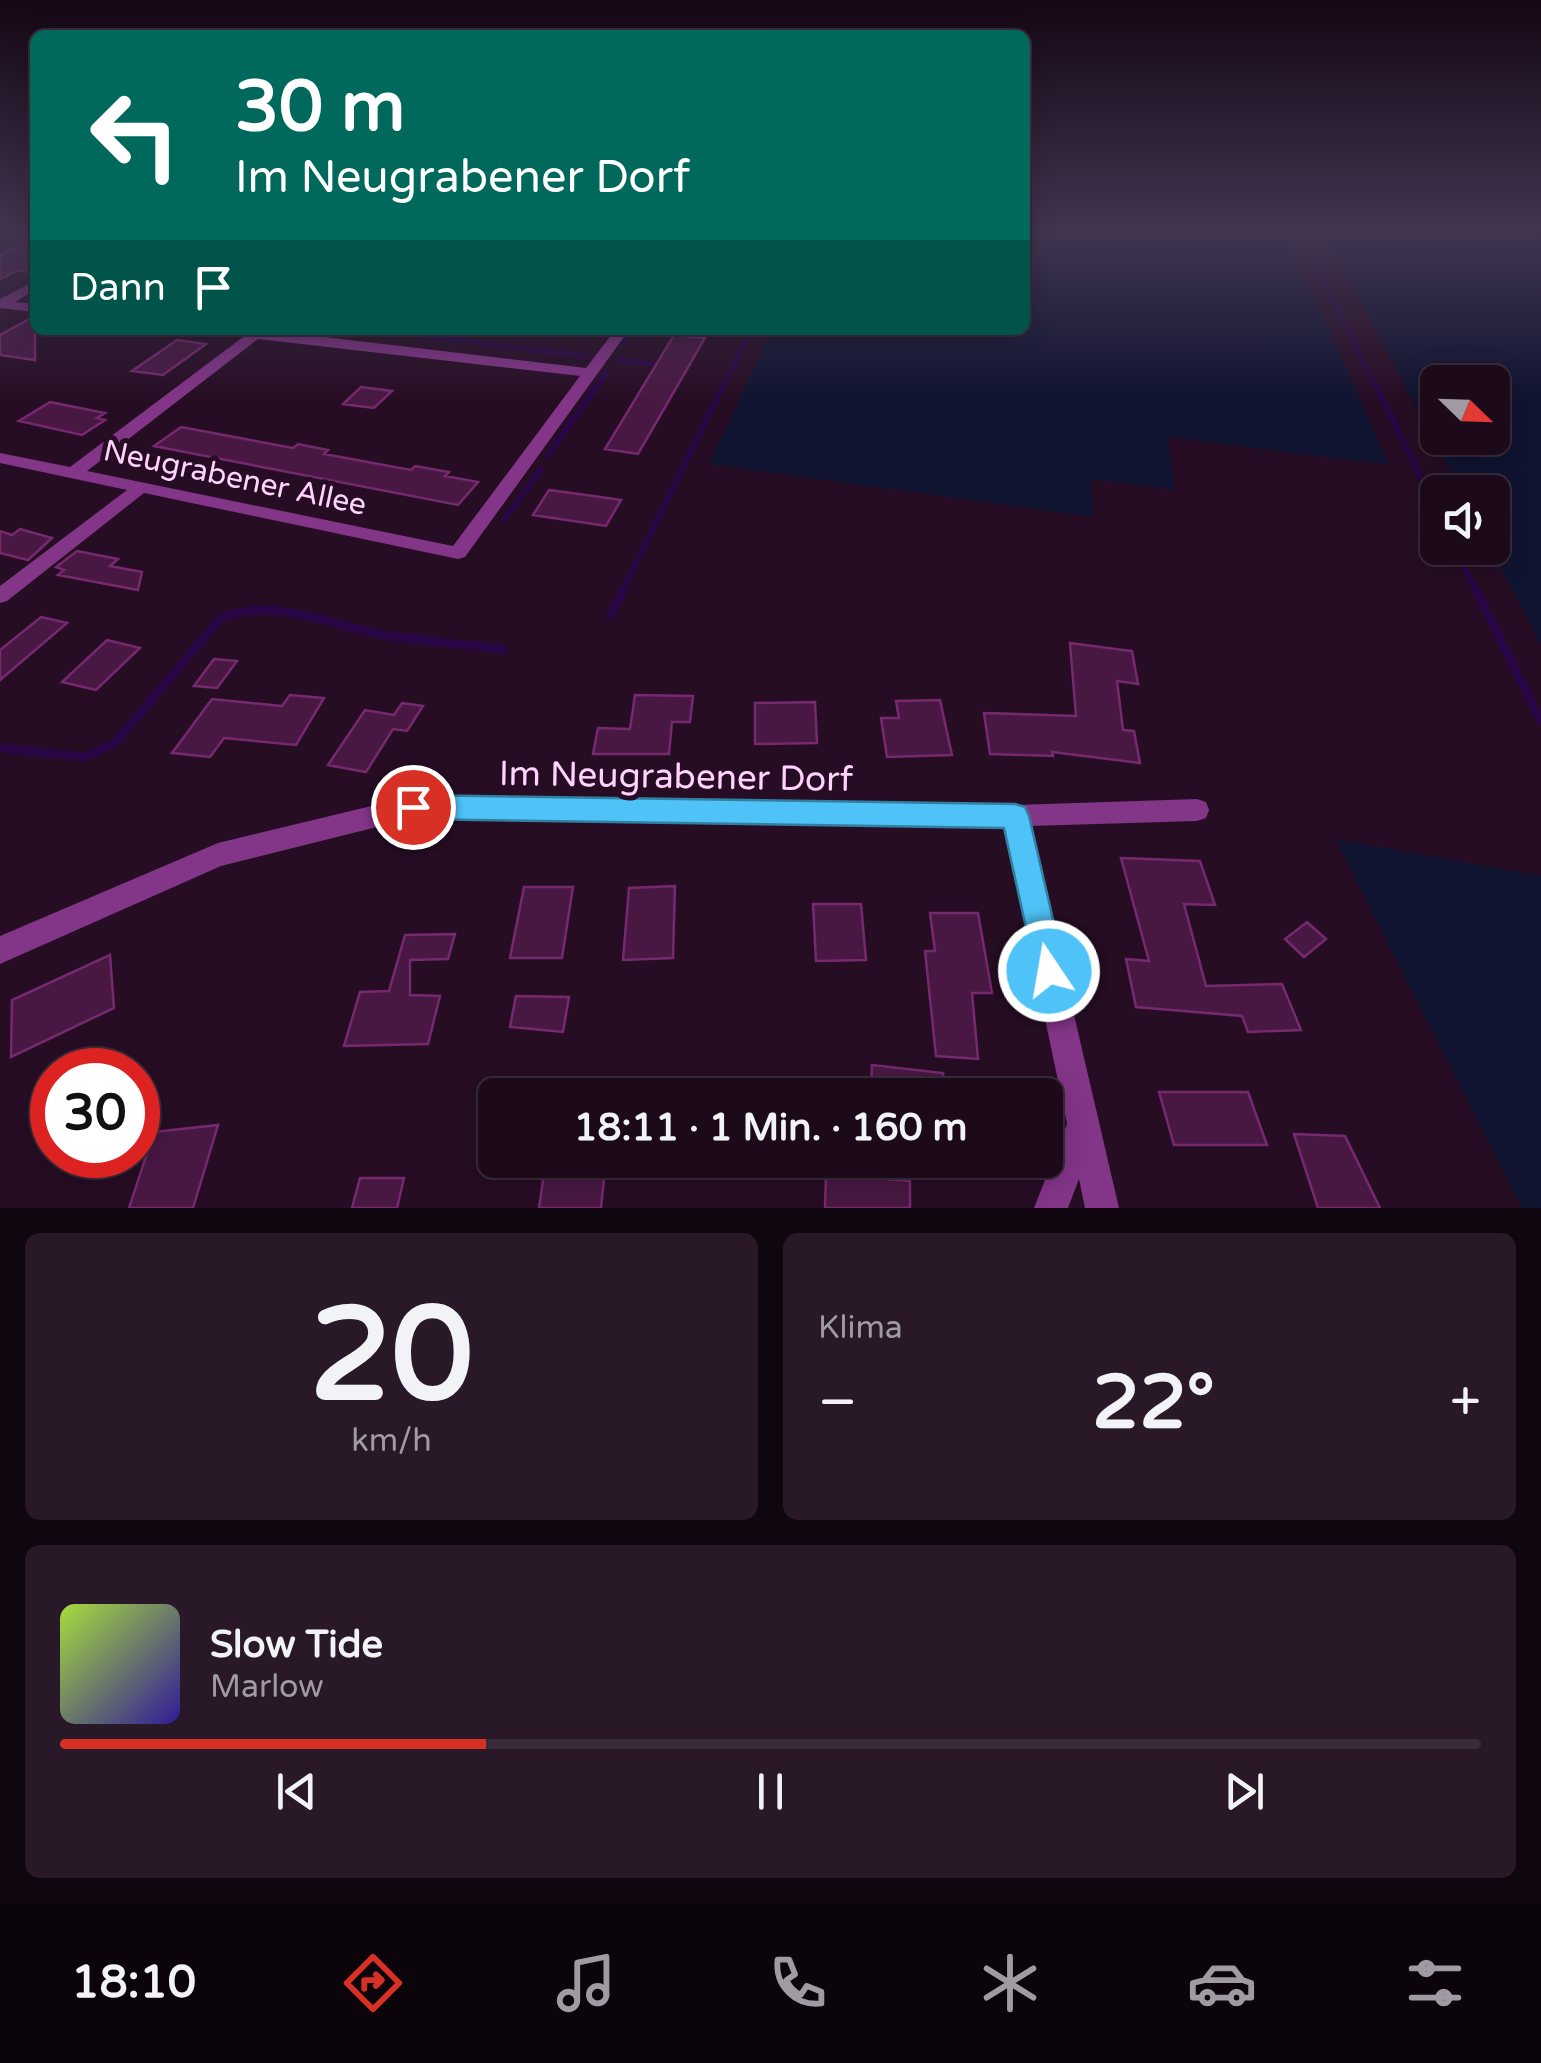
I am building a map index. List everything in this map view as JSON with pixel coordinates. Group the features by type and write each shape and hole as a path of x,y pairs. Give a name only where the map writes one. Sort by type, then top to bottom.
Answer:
{"street":[{"path":"0,304 29,288"},
{"path":"0,304 30,307"},
{"path":"73,473 256,335"},
{"path":"282,335 589,373 618,335"},
{"path":"378,348 392,335"},
{"name":"Neugrabener Allee","path":"4,462 458,553 589,373"},
{"path":"0,596 141,487"},
{"name":"Im Neugrabener Dorf","path":"0,950 218,855 413,807 1015,816 1196,810"},
{"path":"1015,816 1102,1208"},
{"path":"1051,1208 1083,1126"}],"shaded area":[{"path":"1030,288 1311,288 1389,465 1168,437 1175,490 1091,479 1093,517 709,464 770,335 1030,335"},
{"path":"1354,288 1541,288 1541,645 1499,565 1510,565 1510,475 1452,475 1442,455 1510,455 1510,365 1420,365 1420,414"},
{"path":"1335,839 1541,876 1541,1208 1522,1208"}],"building":[{"path":"30,319 30,335 35,335 35,360 0,355 0,335"},
{"path":"674,335 705,338 638,454 605,449"},
{"path":"177,340 206,344 163,375 132,371"},
{"path":"361,387 392,391 374,408 343,404"},
{"path":"50,402 105,413 97,418 105,420 82,435 19,421"},
{"path":"181,427 293,448 298,444 328,450 324,454 411,470 415,466 449,472 445,476 478,482 458,505 154,446"},
{"path":"549,490 621,500 606,526 533,515"},
{"path":"20,529 52,538 28,560 0,553 0,531 12,535"},
{"path":"77,551 118,559 110,566 142,572 138,590 58,575 64,570 56,567"},
{"path":"41,617 67,623 0,680 0,650"},
{"path":"107,640 140,648 96,690 62,682"},
{"path":"1070,643 1132,651 1138,684 1117,681 1123,730 1134,731 1140,763 1052,752 1053,756 990,754 984,713 1076,716"},
{"path":"214,659 237,661 217,688 194,686"},
{"path":"290,695 324,698 296,745 224,738 210,757 172,753 212,699 282,706"},
{"path":"635,695 693,696 690,722 672,722 669,754 593,754 598,728 630,729"},
{"path":"940,700 952,755 887,757 881,718 899,718 896,701"},
{"path":"815,702 817,743 755,744 755,703"},
{"path":"402,703 423,706 407,731 393,729 366,772 328,765 365,710 394,715"},
{"path":"1121,858 1200,861 1215,905 1184,904 1206,986 1282,984 1301,1030 1248,1032 1242,1016 1136,1007 1126,959 1149,961"},
{"path":"675,886 673,958 623,960 629,888"},
{"path":"524,887 573,887 562,958 510,958"},
{"path":"813,904 861,904 866,960 816,961"},
{"path":"930,913 978,913 992,993 972,993 978,1059 936,1056 925,951 935,951"},
{"path":"1307,922 1326,939 1304,957 1285,939"},
{"path":"455,934 448,959 410,960 410,995 440,996 428,1044 344,1046 360,992 389,991 405,935"},
{"path":"110,955 114,1008 11,1057 12,1000"},
{"path":"516,996 569,997 563,1032 510,1027"},
{"path":"872,1065 943,1073 943,1078 872,1078"},
{"path":"1159,1092 1248,1092 1267,1145 1174,1145"},
{"path":"218,1125 193,1208 129,1208 139,1178 160,1178 160,1131"},
{"path":"1294,1134 1345,1136 1380,1208 1318,1208"},
{"path":"360,1178 404,1178 397,1208 352,1208"},
{"path":"543,1178 604,1178 601,1208 539,1208"},
{"path":"826,1178 910,1181 910,1208 825,1208"}],"waterway":[{"path":"1328,288 1377,389"},
{"path":"416,335 585,356"},
{"path":"624,343 630,335"},
{"path":"722,389 749,335"},
{"path":"617,360 662,365"},
{"path":"595,389 606,373"},
{"path":"548,455 597,386"},
{"path":"622,592 723,386"},
{"path":"1376,386 1420,475"},
{"path":"505,519 541,469"},
{"path":"1464,565 1476,590"},
{"path":"611,615 623,590"},
{"path":"1476,590 1541,721"},
{"path":"0,748 85,757 115,743 221,618 241,612 280,611 380,634 503,649"}],"route":[{"path":"413,807 1015,816 1049,971"}]}
